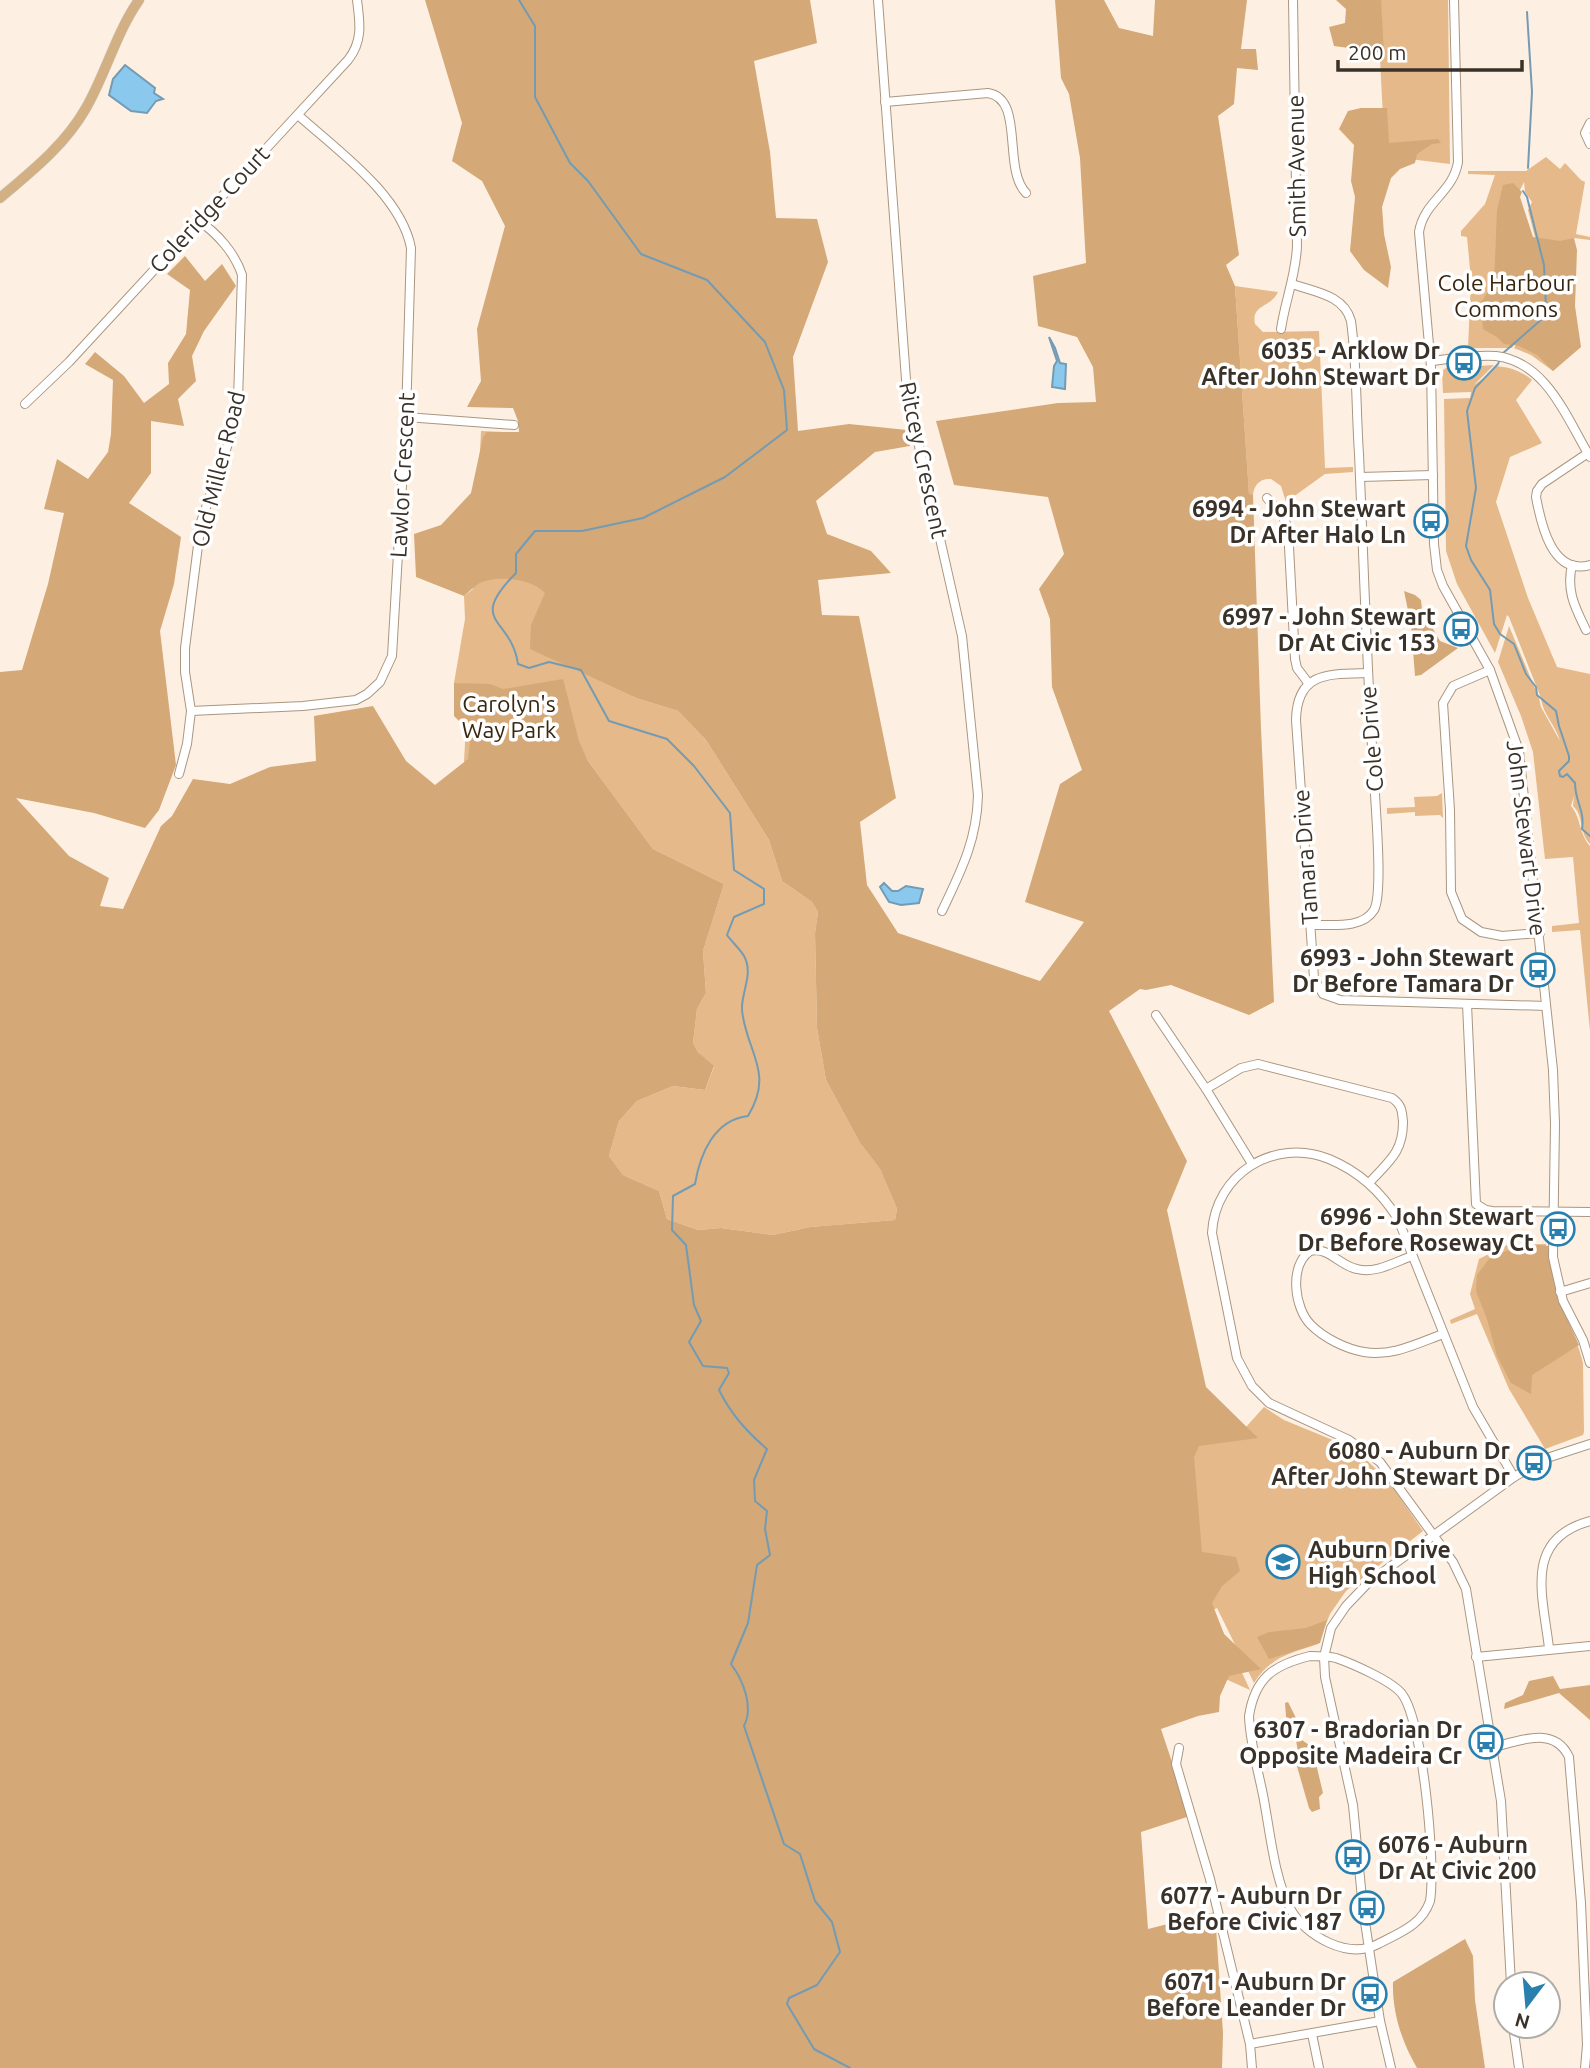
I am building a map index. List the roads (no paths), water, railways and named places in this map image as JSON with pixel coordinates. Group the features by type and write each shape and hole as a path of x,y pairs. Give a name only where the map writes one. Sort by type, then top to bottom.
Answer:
{"main road":[{"path":"0,198 46,159 75,126 100,82 119,36 139,0"}],"street":[{"name":"Coleridge Court","path":"25,404 69,362 355,51 361,27 356,0"},
{"name":"Ritcey Crescent","path":"878,0 908,393 960,624 978,795 978,818 972,844 942,911"},
{"name":"Smith Avenue","path":"1281,329 1292,284 1297,246 1293,0"},
{"name":"John Stewart Drive","path":"1454,0 1458,162 1451,184 1424,214 1419,232 1431,361 1434,544 1437,570 1448,596 1490,670 1519,751 1553,1070 1553,1256 1560,1292 1583,1340 1590,1363"},
{"path":"885,102 988,93 1000,97 1009,113 1016,178 1027,192"},
{"name":"Lawlor Crescent","path":"191,711 347,702 367,694 380,682 389,665 394,635 412,264 406,229 387,198 298,115"},
{"path":"1590,123 1585,133 1590,144"},
{"name":"Old Miller Road","path":"179,774 187,744 191,711 185,672 187,624 201,522 228,446 239,389 242,280 239,267 229,250 198,220"},
{"name":"Cole Drive","path":"1292,284 1338,301 1351,318 1376,813 1377,901 1373,912 1357,922 1310,925"},
{"path":"1431,361 1498,357 1530,369 1547,385 1589,455 1541,485 1536,494 1551,549 1560,559 1572,565 1590,565"},
{"path":"406,417 514,425"},
{"path":"1360,477 1433,475"},
{"path":"1267,498 1282,514 1288,528 1297,668 1309,684 1326,675 1367,673"},
{"path":"1572,565 1569,579 1571,599 1586,630"},
{"path":"1490,670 1453,686 1443,703 1450,810 1451,892 1462,919 1481,932 1502,936 1540,933"},
{"name":"Tamara Drive","path":"1309,684 1299,697 1296,720 1314,978 1319,989 1329,997 1346,1000 1546,1006"},
{"path":"1466,1004 1476,1203 1486,1210 1590,1212"},
{"path":"1156,1015 1252,1164"},
{"path":"1206,1089 1241,1068 1258,1063 1392,1098 1398,1102 1402,1112 1401,1143 1389,1162 1369,1183"},
{"path":"1510,1970 1501,1811 1466,1589 1452,1562 1380,1462 1358,1444 1269,1403 1252,1385 1239,1364 1221,1285 1212,1229 1216,1208 1223,1192 1239,1172 1276,1154 1305,1153 1329,1159 1369,1183 1398,1219 1473,1407 1514,1477"},
{"path":"1412,1256 1380,1268 1364,1270 1348,1266 1322,1250 1310,1251 1302,1260 1296,1276 1302,1313 1317,1331 1362,1352 1389,1352 1443,1334"},
{"path":"1560,1292 1590,1283"},
{"path":"1391,2068 1380,2021 1363,1909 1353,1805 1325,1677 1324,1657 1331,1628 1359,1590 1514,1477 1547,1458 1590,1444"},
{"path":"1549,1648 1541,1576 1543,1559 1553,1541 1560,1535 1578,1524 1590,1521"},
{"path":"1476,1657 1590,1646"},
{"path":"1300,1658 1338,1659 1392,1685 1408,1704 1419,1747 1427,1796 1431,1887 1429,1905 1415,1924 1370,1948 1340,1945 1321,1939 1307,1930 1290,1906 1278,1870 1250,1724 1254,1695 1265,1676 1300,1658"},
{"path":"1491,1748 1537,1736 1545,1737 1562,1747 1569,1757 1581,1903 1587,2045 1585,2068"},
{"path":"1179,1748 1175,1764 1210,1879 1250,2044 1252,2068"},
{"path":"1250,2044 1380,2021"},
{"path":"1312,2034 1318,2068"},
{"path":"1515,2040 1520,2068"}],"water":[{"path":"125,65 155,88 154,93 163,99 156,101 147,113 131,111 109,95 113,79"},
{"path":"1049,337 1060,363 1066,364 1065,389 1052,387 1057,361"},
{"path":"884,883 892,891 906,886 923,889 919,903 901,905 889,902 880,887"}],"waterway":[{"path":"519,0 535,26 535,97 570,163 588,181 641,254 707,280 765,342 784,390 787,430 725,477 643,518 582,531 535,531 516,554 516,573 501,590 494,602 493,612 514,648 518,664 529,668 549,662 581,670 609,721 667,739 694,766 730,813 734,870 764,889 764,904 734,917 727,935 747,963 742,1010 759,1074 756,1101 748,1116 736,1119 718,1131 705,1150 695,1184 673,1196 672,1230 686,1245 694,1305 701,1321 689,1342 703,1366 727,1368 729,1373 719,1390 740,1422 767,1449 754,1480 755,1501 767,1511 765,1529 770,1555 757,1565 748,1623 731,1664 746,1694 748,1711 744,1726 784,1844 800,1854 815,1901 832,1922 840,1952 817,1985 789,1998 787,2004 814,2049 850,2068"},
{"path":"1527,12 1532,92 1528,168"},
{"path":"1523,191 1527,197 1544,265 1546,308"},
{"path":"1502,354 1542,319"},
{"path":"1500,359 1475,388 1467,411 1476,488 1466,546 1471,560 1490,590 1494,624 1500,634 1514,644 1526,674 1536,687 1537,695 1556,711 1569,756 1569,761 1559,771 1560,776 1567,774 1575,783 1582,829 1590,836"}],"place":[{"name":"6035 - Arklow Dr After John Stewart Dr","path":"1464,363"},
{"name":"6994 - John Stewart Dr After Halo Ln","path":"1431,521"},
{"name":"6997 - John Stewart Dr At Civic 153","path":"1461,629"},
{"name":"6993 - John Stewart Dr Before Tamara Dr","path":"1538,970"},
{"name":"6996 - John Stewart Dr Before Roseway Ct","path":"1558,1229"},
{"name":"6080 - Auburn Dr After John Stewart Dr","path":"1534,1463"},
{"name":"Auburn Drive High School","path":"1283,1562"},
{"name":"6307 - Bradorian Dr Opposite Madeira Cr","path":"1486,1742"},
{"name":"6076 - Auburn Dr At Civic 200","path":"1353,1857"},
{"name":"6077 - Auburn Dr Before Civic 187","path":"1367,1908"},
{"name":"6071 - Auburn Dr Before Leander Dr","path":"1370,1994"}],"park label":[{"name":"Cole Harbour Commons","path":"1506,295"},
{"name":"Carolyn's Way Park","path":"509,716"}]}
